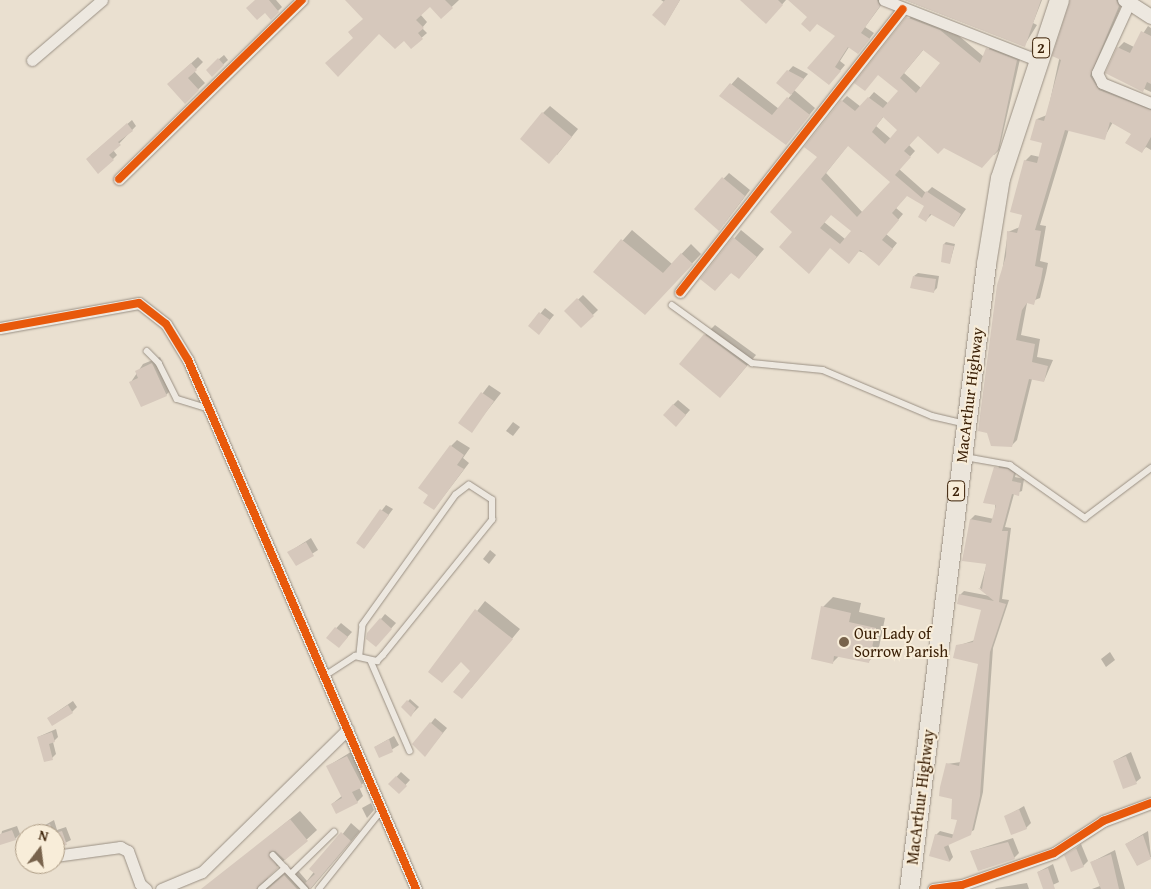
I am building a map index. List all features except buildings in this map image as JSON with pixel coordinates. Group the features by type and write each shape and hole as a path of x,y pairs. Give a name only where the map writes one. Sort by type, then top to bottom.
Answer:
{"highway":[{"name":"MacArthur Highway","path":"909,889 965,423 1000,178 1037,60 1059,0"}],"street":[{"path":"32,60 102,0"},
{"path":"119,179 302,0"},
{"path":"884,0 1037,60"},
{"path":"1151,17 1127,2 1097,73 1102,83 1151,103"},
{"path":"680,292 903,9"},
{"path":"0,328 139,303 166,324 188,360 207,408 326,675 381,811 416,889"},
{"path":"160,889 202,872 348,729"},
{"path":"933,889 962,885 1054,853 1103,821 1151,804"},
{"path":"65,855 120,847 128,851 140,884 146,889"}],"lane":[{"path":"672,305 752,363 823,370 932,416 965,423"},
{"path":"146,352 159,363 177,399 207,408"},
{"path":"961,457 1010,465 1085,518 1151,468"},
{"path":"360,655 360,632 389,586 456,495 474,487 492,500 492,520 383,655 371,661"},
{"path":"326,675 360,655"},
{"path":"360,655 371,661 410,750"},
{"path":"319,889 381,811"},
{"path":"291,874 334,832"},
{"path":"273,855 306,889"},
{"path":"261,889 285,868"}],"cycle path":[{"path":"119,179 302,0"},
{"path":"680,292 903,9"},
{"path":"0,328 139,303 166,324 188,360 416,889"},
{"path":"933,889 962,885 1054,853 1103,821 1151,803"}],"place":[{"name":"Our Lady of Sorrow Parish","path":"844,642"}]}
